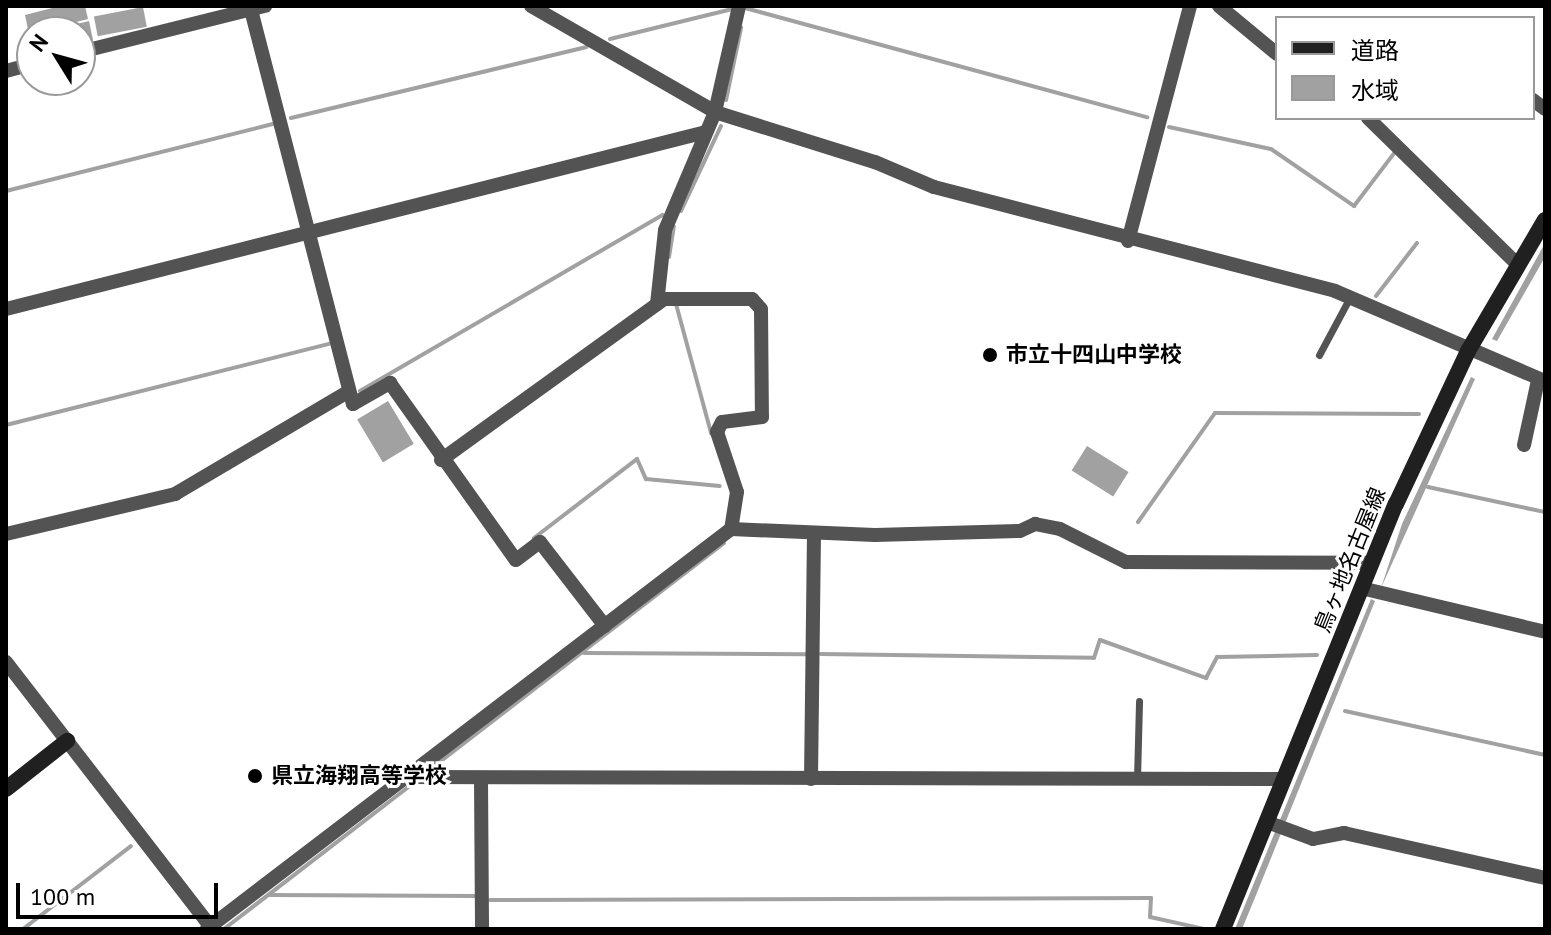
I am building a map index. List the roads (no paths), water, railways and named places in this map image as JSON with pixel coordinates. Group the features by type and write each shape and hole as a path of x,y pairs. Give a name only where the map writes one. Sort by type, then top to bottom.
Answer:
{"main road":[{"name":"鳥ヶ地名古屋線","path":"1223,929 1275,825 1284,779 1361,588 1468,351 1545,220"},
{"path":"6,789 67,741"}],"street":[{"path":"531,6 715,112 875,162 934,187 1128,241 1299,280 1350,297 1468,351 1542,380 1524,445"},
{"path":"657,304 665,230 715,112 739,6"},
{"path":"1128,241 1189,6"},
{"path":"1219,6 1275,52"},
{"path":"96,48 255,7 308,232 353,404 390,383 441,460 516,560 540,542 605,626"},
{"path":"1370,120 1518,265"},
{"path":"6,309 706,132"},
{"path":"441,460 664,299 752,299 761,309 762,417 722,422 717,432 737,492 731,529"},
{"path":"6,534 175,494 349,391"},
{"path":"6,662 209,928 731,529 814,534 1020,531 1035,524 1060,529 1126,562 1372,563"},
{"path":"811,779 814,534"},
{"path":"1361,588 1545,632"},
{"path":"406,777 481,780 1284,779"},
{"path":"481,780 482,929"},
{"path":"1275,825 1313,839 1344,833 1545,878"}],"lane":[{"path":"1319,355 1350,297"},
{"path":"1137,779 1139,701"}],"water":[{"path":"60,6 85,6 87,16 25,16"},
{"path":"143,7 147,27 98,36 96,16"},
{"path":"1545,243 1545,257 1497,341 1492,339"},
{"path":"1471,377 1475,379 1381,588 1402,524"},
{"path":"388,401 414,444 383,462 357,420"},
{"path":"1087,446 1129,472 1113,497 1072,471"},
{"path":"1371,599 1375,601 1254,900 1242,929 1235,929"}],"waterway":[{"path":"745,8 1147,117"},
{"path":"610,39 732,9"},
{"path":"726,100 741,28"},
{"path":"291,118 587,47"},
{"path":"6,191 273,124"},
{"path":"681,211 721,126"},
{"path":"1169,127 1271,149 1354,206 1395,152"},
{"path":"360,391 662,215"},
{"path":"669,257 674,226"},
{"path":"1376,296 1417,243"},
{"path":"676,304 711,433"},
{"path":"6,425 329,344"},
{"path":"1138,522 1215,413 1419,414"},
{"path":"534,538 637,459 646,479 720,486"},
{"path":"1428,487 1545,512"},
{"path":"437,764 724,543"},
{"path":"821,654 1094,658 1100,640 1206,678 1217,657 1317,655"},
{"path":"584,653 806,654"},
{"path":"1345,711 1545,755"},
{"path":"224,929 411,785"},
{"path":"23,929 131,846"},
{"path":"269,895 476,896"},
{"path":"490,900 1151,898 1150,917 1204,929"}],"place":[{"name":"市立十四山中学校","path":"990,355"},
{"name":"県立海翔高等学校","path":"255,776"}]}
